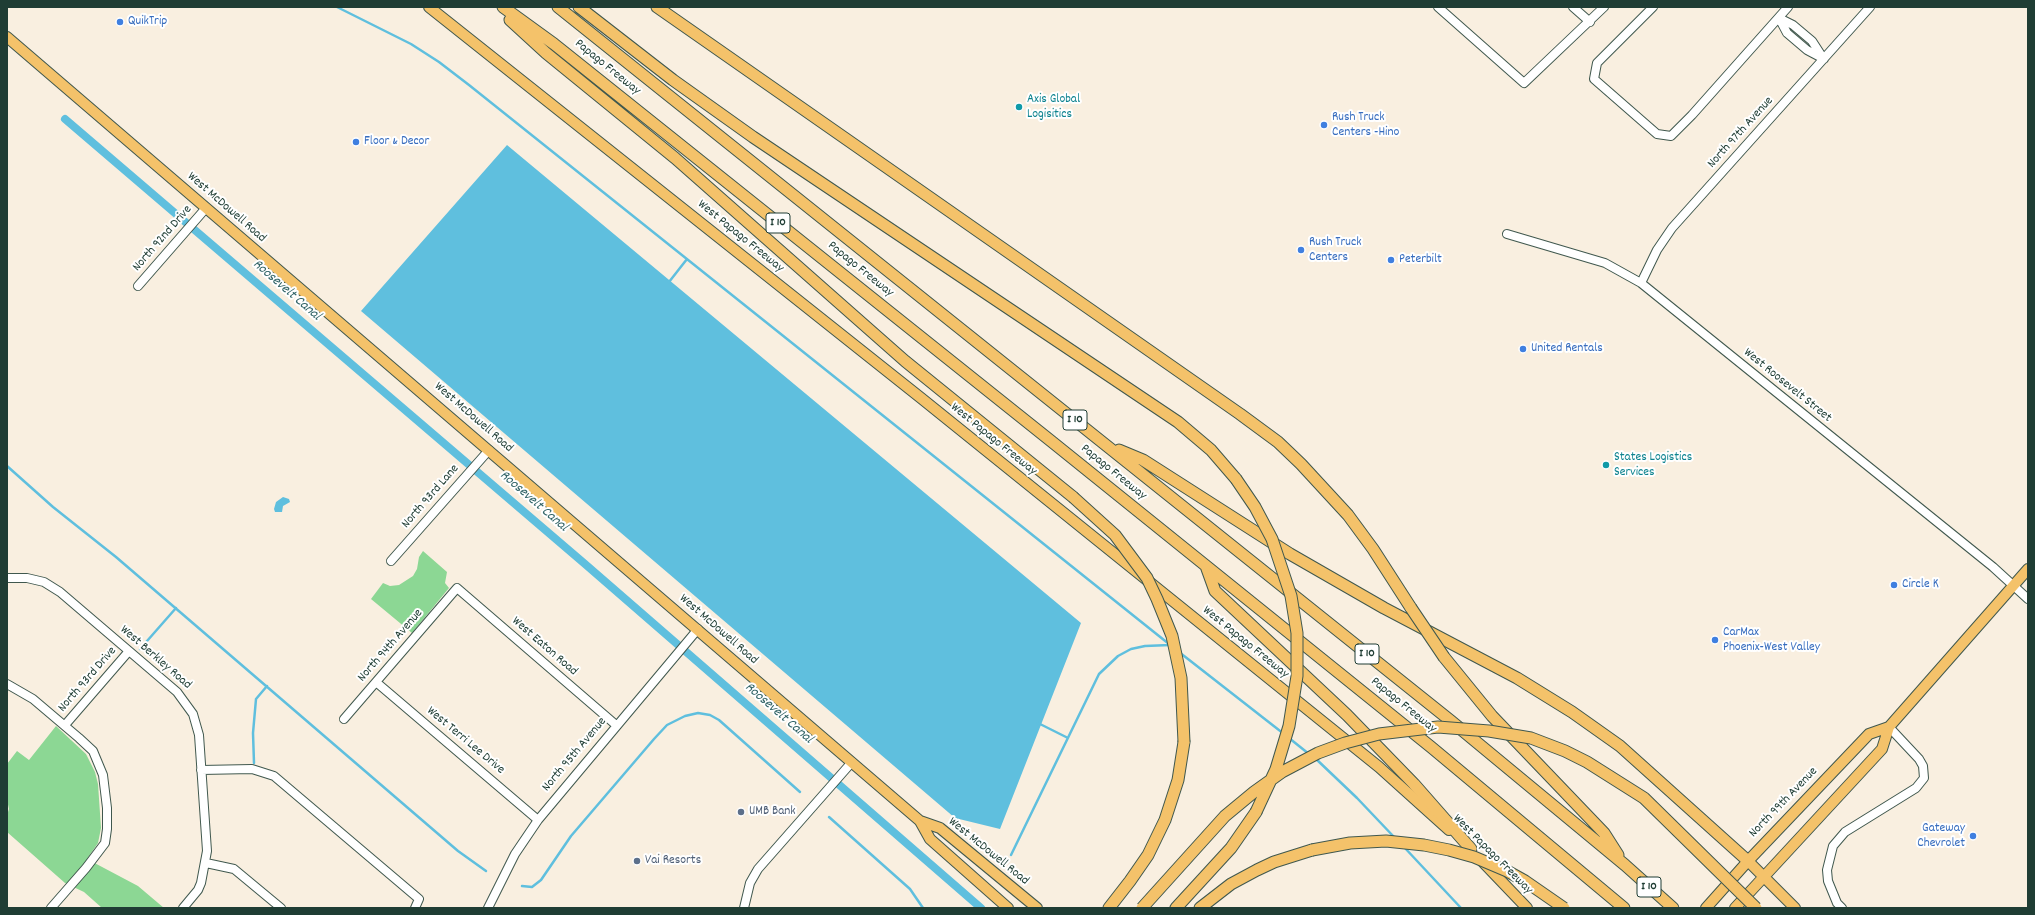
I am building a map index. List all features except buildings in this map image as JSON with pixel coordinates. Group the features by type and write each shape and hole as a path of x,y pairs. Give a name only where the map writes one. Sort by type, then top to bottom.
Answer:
{"highway":[{"path":"497,7 546,53 674,158 896,352 1073,497 1115,535 1147,578 1172,636 1181,678 1184,742 1178,780 1165,820 1148,855 1109,908"},
{"name":"Papago Freeway","path":"503,7 560,49 1450,762 1624,908"},
{"name":"Papago Freeway","path":"558,7 1447,718 1625,866 1673,908"},
{"path":"579,7 673,80 753,137 1178,422 1211,450 1236,479 1255,507 1272,538 1291,596 1297,633 1297,676 1290,726 1276,769 1256,812 1231,848 1176,908"},
{"path":"657,7 1278,442 1301,464 1348,515 1373,549 1444,656 1488,710 1604,833 1625,866"},
{"path":"1107,446 1143,460 1290,554 1384,608 1517,678 1572,712 1620,746 1748,861"},
{"path":"1206,566 1215,591 1346,715 1414,784 1471,849"},
{"path":"1142,908 1225,816 1254,792 1282,772 1318,754 1352,741 1395,732 1438,727 1488,731 1531,738 1565,751 1618,779 1644,798 1756,908"},
{"path":"1200,908 1231,884 1274,862 1312,850 1350,843 1386,841 1424,845 1474,856 1525,880 1564,908"}],"main road":[{"name":"West Papago Freeway","path":"429,7 921,398 1379,767 1471,849 1527,908"},
{"name":"West McDowell Road","path":"7,37 920,821 930,839 1008,908"},
{"name":"North 99th Avenue","path":"1735,908 1882,749 1889,727 2028,569"},
{"name":"North 99th Avenue","path":"1706,908 1748,861 1869,734 1889,727"},
{"name":"West McDowell Road","path":"920,821 940,828 1036,908"},
{"path":"1748,861 1795,908"}],"street":[{"path":"1438,7 1524,83 1590,22 1604,7"},
{"path":"1573,7 1590,22"},
{"path":"1653,7 1597,63 1594,80 1657,134 1671,136 1788,7"},
{"name":"North 97th Avenue","path":"1641,283 1657,250 1672,228 1870,7"},
{"path":"1779,18 1787,33 1806,50 1824,59"},
{"name":"North 92nd Drive","path":"138,286 206,208"},
{"name":"West Roosevelt Street","path":"1507,234 1605,263 1641,283 1982,558 2028,598"},
{"name":"North 93rd Lane","path":"391,561 489,450"},
{"name":"West Berkley Road","path":"7,578 27,578 44,582 60,592 177,692 187,703 197,724 201,770"},
{"name":"North 94th Avenue","path":"344,719 457,588"},
{"name":"West Eaton Road","path":"457,588 616,725"},
{"name":"North 95th Avenue","path":"488,908 515,854 538,820 616,725 698,629"},
{"name":"North 93rd Drive","path":"65,725 129,651"},
{"name":"West Terri Lee Drive","path":"376,682 538,820"},
{"path":"7,684 33,698 93,751 103,775 107,808 105,844 86,868 50,908"},
{"path":"1842,908 1837,903 1828,881 1827,870 1833,846 1845,832 1916,788 1924,778 1923,766 1920,759 1889,727"},
{"path":"744,908 748,887 758,869 852,762"},
{"path":"183,908 198,890 206,863 207,851 201,770 252,769 274,776 419,899 415,908"},
{"path":"206,863 234,869 281,908"}],"green space":[{"path":"423,551 447,572 445,583 449,588 412,633 371,599 383,583 390,586 399,585 413,576 417,569 419,557"},
{"path":"56,726 86,754 95,772 98,784 101,828 98,843 87,859 138,886 164,908 102,908 84,892 65,883 7,832 7,815 9,809 7,800 7,764 17,751 29,760"}],"water":[{"path":"507,145 1081,623 1000,829 955,818 361,311"},
{"path":"283,497 289,499 290,502 283,506 282,512 275,512 274,509 276,502"}],"waterway":[{"path":"337,7 411,44 439,62 1169,644"},
{"name":"Roosevelt Canal","path":"65,119 585,564 981,908"},
{"path":"669,282 687,259"},
{"path":"7,466 53,507 116,557 458,851 486,871"},
{"path":"140,649 176,608"},
{"path":"1011,855 1099,674 1118,656 1131,649 1145,646 1170,645"},
{"path":"1179,652 1284,734"},
{"path":"254,763 253,733 256,699 267,686"},
{"path":"522,886 532,887 541,880 571,836 654,739 667,725 685,716 698,713 710,715 719,720 800,792"},
{"path":"1038,723 1068,738"},
{"path":"1289,738 1309,754"},
{"path":"1315,758 1357,798 1395,838"},
{"path":"829,817 910,889 923,908"},
{"path":"1404,847 1461,908"}],"place":[{"name":"QuikTrip","path":"120,22"},
{"name":"Axis Global Logisitics","path":"1019,107"},
{"name":"Rush Truck Centers -Hino","path":"1324,125"},
{"name":"Floor & Decor","path":"356,142"},
{"name":"Rush Truck Centers","path":"1301,250"},
{"name":"Peterbilt","path":"1391,260"},
{"name":"United Rentals","path":"1523,349"},
{"name":"States Logistics Services","path":"1606,465"},
{"name":"Circle K","path":"1894,585"},
{"name":"CarMax Phoenix-West Valley","path":"1715,640"},
{"name":"UMB Bank","path":"741,812"},
{"name":"Gateway Chevrolet","path":"1973,836"},
{"name":"Vai Resorts","path":"637,861"}]}
